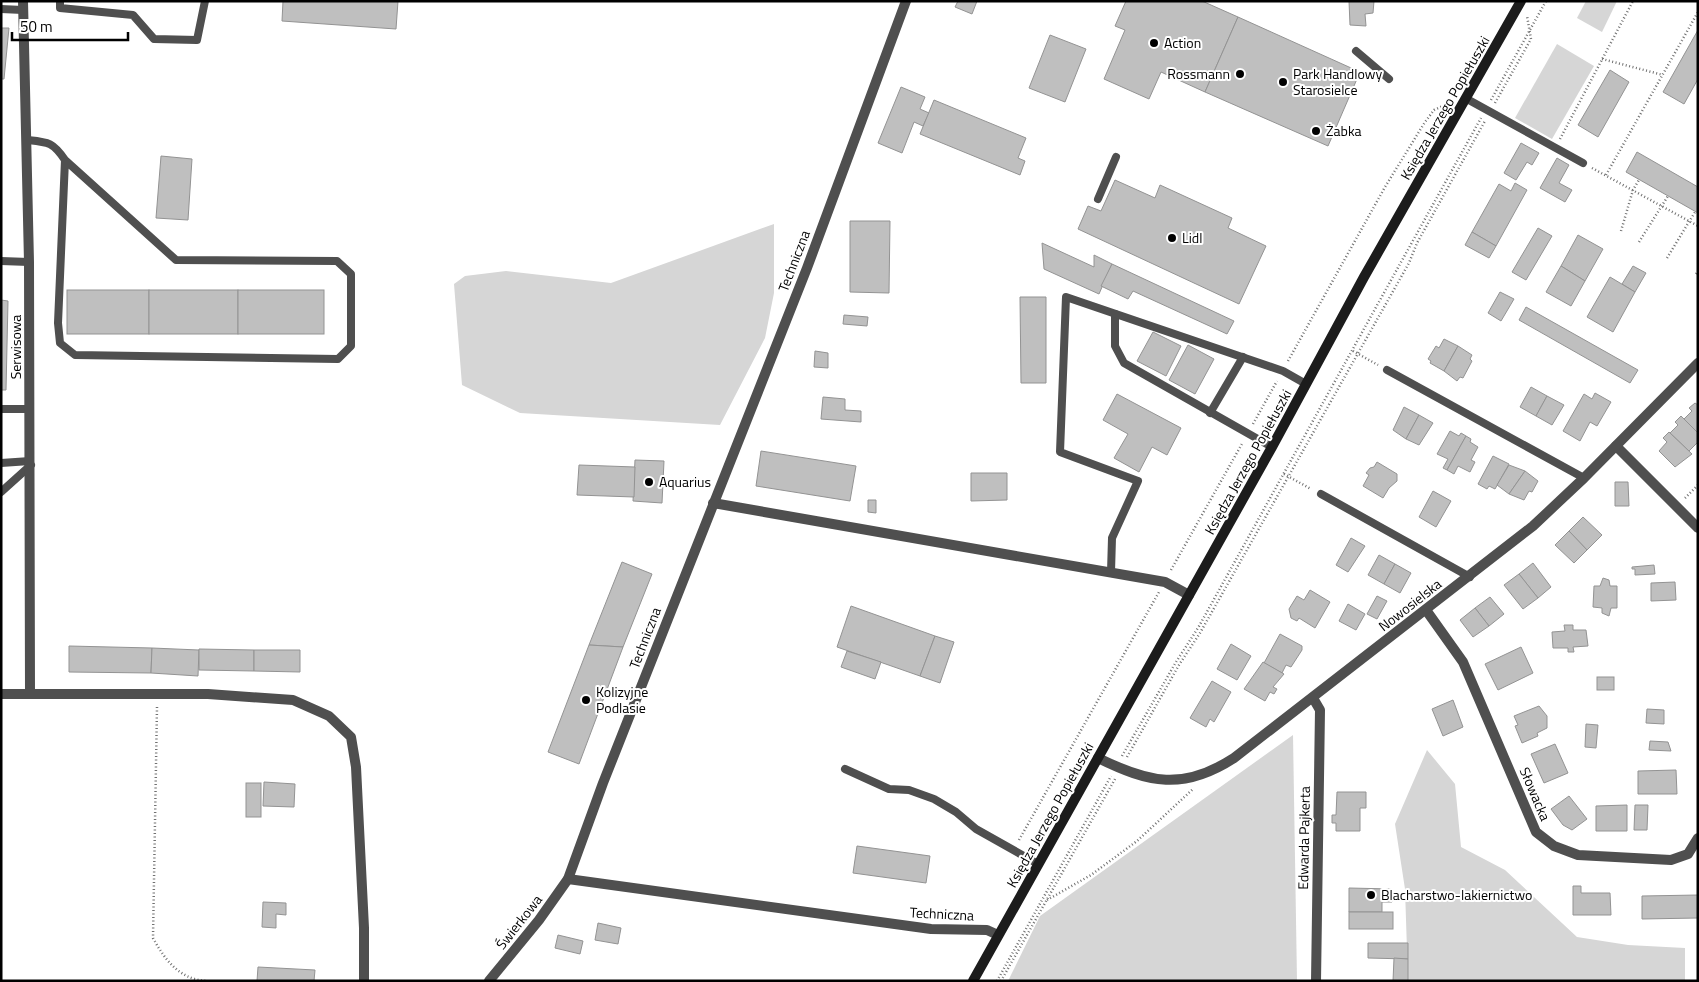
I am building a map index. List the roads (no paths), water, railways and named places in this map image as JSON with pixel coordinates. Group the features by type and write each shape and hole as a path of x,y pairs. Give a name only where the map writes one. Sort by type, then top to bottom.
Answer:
{"street":[{"name":"Techniczna","path":"906,1 807,268 713,503 593,810 568,879 931,929 987,930 998,935"},
{"name":"Księdza Jerzego Popiełuszki","path":"973,981 1272,447 1364,277 1467,99 1521,1"},
{"name":"Serwisowa","path":"23,6 28,140 30,693"},
{"name":"Nowosielska","path":"1098,758 1145,778 1161,779 1189,778 1209,772 1234,758 1470,577 1533,526 1584,478 1698,362"},
{"path":"1616,446 1698,528"},
{"path":"713,503 1165,582 1189,595"},
{"name":"Słowacka","path":"1426,610 1463,662 1536,832 1554,846 1578,855 1671,860 1688,854 1698,838"},
{"path":"1,694 208,694 293,700 329,716 352,737 356,767 364,928 364,981"},
{"name":"Edwarda Pajkerta","path":"1314,698 1320,710 1316,981"},
{"name":"Świerkowa","path":"489,981 540,920 568,879"}],"lane":[{"path":"60,1 60,8 133,15 154,39 197,40 205,1"},
{"path":"1,9 23,6"},
{"path":"1356,51 1389,79"},
{"path":"1467,99 1583,164"},
{"path":"28,140 50,143 56,147 65,160 176,260 337,261 351,274 351,346 338,358 75,356 60,343 58,324 65,160"},
{"path":"1098,199 1116,157"},
{"path":"1,261 29,262"},
{"path":"1112,572 1112,538 1138,481 1060,452 1066,297 1283,371 1306,384"},
{"path":"1115,314 1115,346 1124,363 1272,447"},
{"path":"1210,413 1242,357"},
{"path":"1387,370 1584,478"},
{"path":"1,409 30,409"},
{"path":"1,463 30,463"},
{"path":"1,492 30,463"},
{"path":"1321,494 1470,577"},
{"path":"845,769 889,789 909,790 934,798 956,812 976,829 1038,864"}],"place":[{"name":"Action","path":"1154,43"},
{"name":"Rossmann","path":"1240,74"},
{"name":"Park Handlowy Starosielce","path":"1283,82"},
{"name":"Żabka","path":"1316,131"},
{"name":"Lidl","path":"1172,238"},
{"name":"Aquarius","path":"649,482"},
{"name":"Kolizyjne Podlasie","path":"586,700"},
{"name":"Blacharstwo-lakiernictwo","path":"1371,895"}]}
